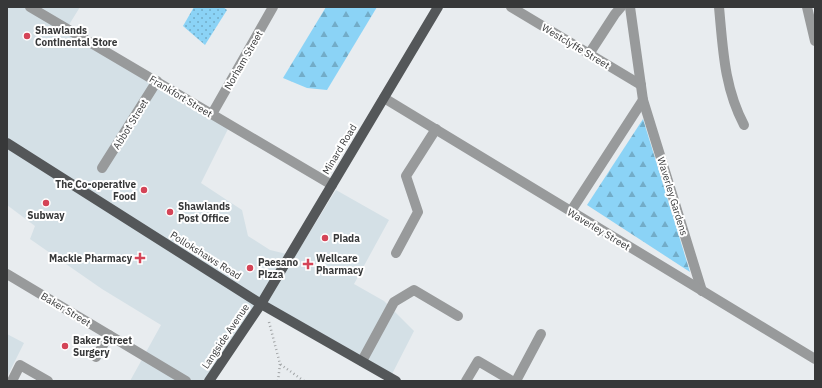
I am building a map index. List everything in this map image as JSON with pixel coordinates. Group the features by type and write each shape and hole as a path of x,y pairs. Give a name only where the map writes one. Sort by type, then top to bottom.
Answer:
{"main road":[{"name":"Minard Road","path":"261,304 438,7"},
{"name":"Pollokshaws Road","path":"7,143 261,304 396,381"},
{"name":"Langside Avenue","path":"209,381 261,304"}],"street":[{"name":"Frankfort Street","path":"30,7 332,185"},
{"name":"Norham Street","path":"212,114 274,7"},
{"name":"Westclyffe Street","path":"511,7 641,85"},
{"path":"590,54 621,7"},
{"name":"Waverley Gardens","path":"630,7 643,100 702,291"},
{"path":"719,7 726,78 734,106 744,124"},
{"path":"807,7 815,41"},
{"name":"Abbot Street","path":"102,168 157,81"},
{"name":"Waverley Street","path":"384,98 815,359"},
{"path":"571,211 643,100"},
{"path":"396,252 418,212 406,176 436,129"},
{"name":"Baker Street","path":"7,274 186,381"},
{"path":"362,361 394,302 414,290 458,316"},
{"path":"516,381 541,334"},
{"path":"96,357 109,335"},
{"path":"466,381 478,361 512,381"},
{"path":"12,381 20,365 48,381"}],"path":[{"path":"268,315 280,364 278,381"},
{"path":"280,364 304,381"}],"shaded area":[{"path":"7,7 80,7 67,28 230,125 201,183 242,210 248,236 270,250 295,256 336,190 389,220 354,284 384,301 414,331 390,378 261,304 209,381 130,381 161,325 102,289 30,239 35,226 7,205"},
{"path":"7,334 24,343 7,377"}],"green space":[{"path":"194,7 223,7 227,10 205,45 183,26"},
{"path":"326,7 377,7 327,90 307,88 283,78"},
{"path":"643,119 690,272 587,205"}],"place":[{"name":"Shawlands Continental Store","path":"27,36"},
{"name":"The Co-operative Food","path":"144,190"},
{"name":"Subway","path":"46,203"},
{"name":"Shawlands Post Office","path":"170,212"},
{"name":"Piada","path":"325,238"},
{"name":"Mackie Pharmacy","path":"140,258"},
{"name":"Wellcare Pharmacy","path":"308,264"},
{"name":"Paesano Pizza","path":"250,268"},
{"name":"Baker Street Surgery","path":"65,346"}]}
